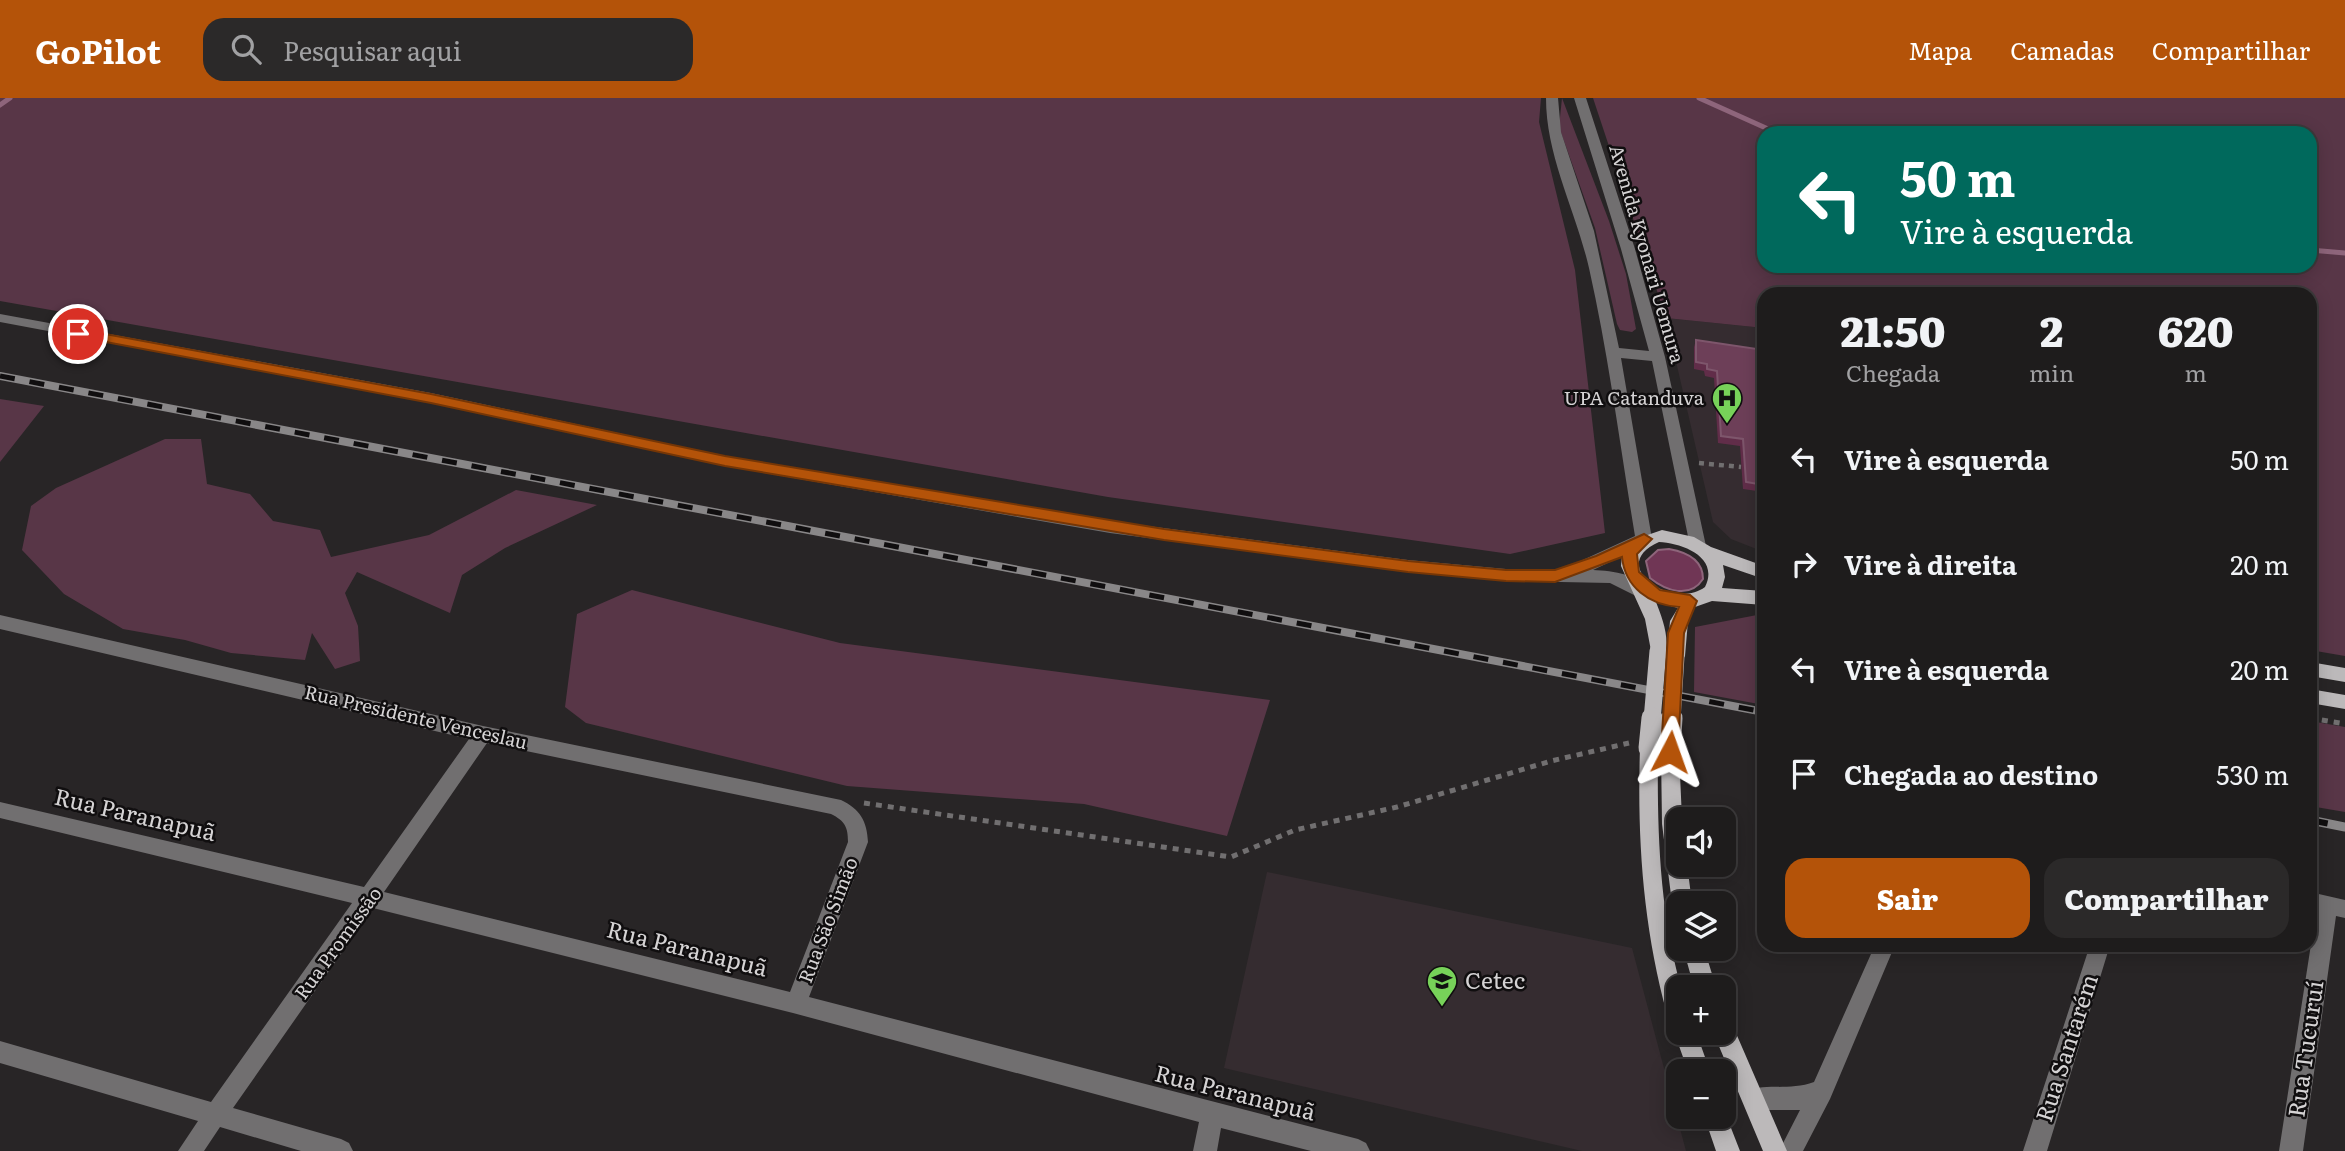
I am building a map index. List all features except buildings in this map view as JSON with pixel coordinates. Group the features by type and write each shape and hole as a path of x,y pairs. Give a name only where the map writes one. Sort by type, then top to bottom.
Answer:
{"main road":[{"path":"1667,654 1642,589 1629,564 1635,545 1644,539 1671,536 1757,570"},
{"path":"1702,549 1718,574 1717,585 1710,594"},
{"path":"1642,589 1672,601 1690,601 1710,594 1757,597"},
{"path":"1668,975 1654,920 1647,816 1667,654 1679,621 1690,601"},
{"path":"2317,670 2345,675"},
{"path":"2317,697 2345,702"},
{"path":"1656,746 1672,824 1680,891"},
{"path":"1730,1045 1775,1151"},
{"path":"1720,1129 1728,1151"}],"street":[{"path":"1552,98 1551,112 1558,143 1586,230 1644,539 1601,561 1555,576"},
{"name":"Avenida Kyonari Uemura","path":"1580,98 1628,249 1658,357 1702,549"},
{"path":"0,318 431,398 725,461 1110,527 1408,566 1506,575 1610,577 1642,589"},
{"path":"1611,352 1658,357"},
{"name":"Rua Presidente Venceslau","path":"0,622 484,734 834,806"},
{"name":"Rua Promissão","path":"190,1151 484,734"},
{"name":"Rua São Simão","path":"796,1004 858,842 858,825 850,813 834,806"},
{"name":"Rua Paranapuã","path":"0,810 371,897 796,1004 1212,1116 1357,1151"},
{"name":"Rua Tucuruí","path":"2291,1151 2327,905"},
{"path":"1791,1151 1822,1091 1882,952"},
{"name":"Rua Santarém","path":"2035,1151 2098,952"},
{"path":"0,1052 341,1151"},
{"path":"1755,1099 1796,1100 1822,1091"},
{"path":"1205,1151 1212,1116"}],"path":[{"path":"1680,452 1694,454 1696,463 1741,467"},
{"path":"2317,719 2345,724"},
{"path":"834,806 859,802 962,815 1188,853 1231,857 1296,830 1397,807 1551,761 1656,746"}],"shaded area":[{"path":"0,98 1541,98 1539,122 1575,270 1605,533 1510,554 1108,497 0,301"},
{"path":"1562,98 1609,221 1626,274 1636,329 1632,332 1620,330 1617,324 1595,228 1559,127"},
{"path":"1593,98 2345,98 2345,656 2317,651 2317,287 1757,287 1757,327 1666,318"},
{"name":"UPA Catanduva","path":"1666,318 1757,327 1757,549 1731,539 1713,522"},
{"path":"0,399 44,406 0,462"},
{"path":"165,439 201,439 207,484 250,494 273,521 320,530 331,557 429,535 516,490 597,505 505,548 462,575 450,613 357,572 345,593 358,626 360,661 335,669 312,633 305,660 231,653 185,640 123,629 64,594 22,550 31,506 56,488"},
{"path":"1658,550 1681,552 1697,562 1703,579 1698,585 1678,591 1650,578 1646,561"},
{"path":"632,590 840,643 1270,700 1227,836 1084,804 847,786 586,723 565,707 577,614"},
{"path":"1757,615 1757,704 1694,692 1695,627"},
{"path":"2317,722 2345,727 2345,812 2317,807"},
{"name":"Cetec","path":"1267,872 1632,948 1666,1076 1666,1129 1680,1129 1686,1151 1582,1151 1224,1068"}],"waterway":[{"path":"0,105 10,98"},
{"path":"1699,98 1761,126"},
{"path":"2317,251 2345,253"}],"railway":[{"path":"0,376 1757,711"},
{"path":"2317,821 2345,827"}],"place":[{"name":"UPA Catanduva","path":"1727,425"},
{"name":"Cetec","path":"1442,1008"}],"route":[{"path":"78,334 431,398 725,461 1164,535 1408,566 1506,575 1555,576 1601,561 1644,539 1635,545 1630,554 1632,575 1654,595 1672,601 1690,601 1676,633 1670,752"}]}
